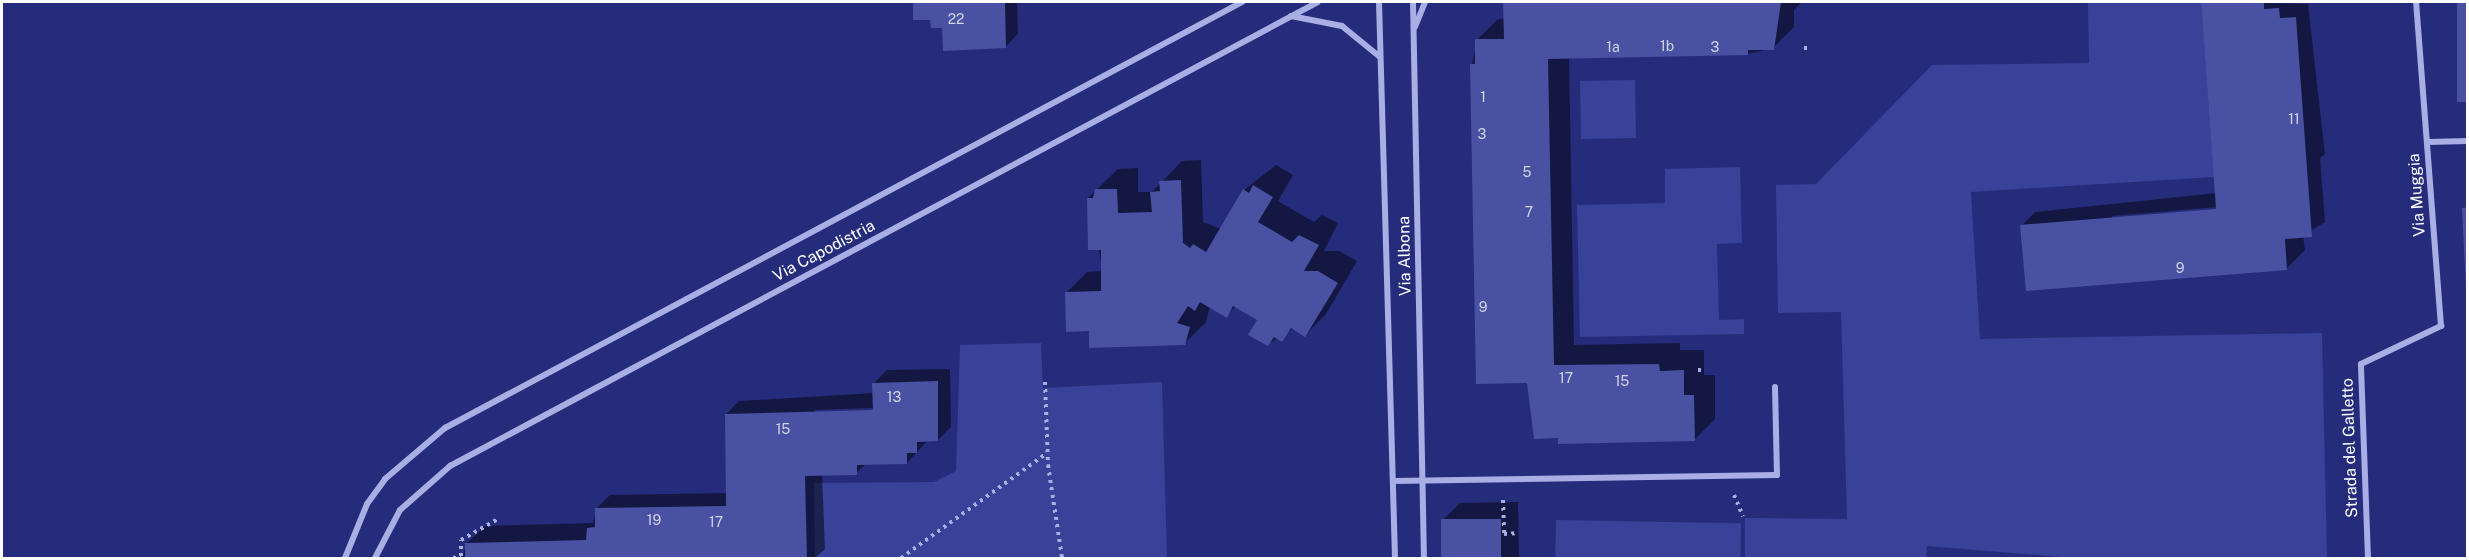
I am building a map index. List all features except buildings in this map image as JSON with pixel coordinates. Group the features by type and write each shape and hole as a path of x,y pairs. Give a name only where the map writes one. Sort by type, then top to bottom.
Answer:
{"street":[{"name":"Via Capodistria","path":"345,558 367,504 384,479 445,428 1242,2"},
{"name":"Via Capodistria","path":"375,558 400,510 450,466 1318,2"},
{"name":"Via Albona","path":"1379,2 1395,558"},
{"name":"Via Albona","path":"1413,2 1424,558"},
{"name":"Via Albona","path":"1413,30 1425,2"},
{"name":"Via Muggia","path":"2386,352 2440,326 2416,2"},
{"path":"1290,16 1342,26 1380,57"},
{"path":"2427,142 2468,141"},
{"name":"Strada del Galletto","path":"2368,558 2361,364 2386,352"},
{"path":"1394,481 1777,475 1775,387"}],"path":[{"path":"1804,48 1811,48"},
{"path":"1046,382 1047,453 1062,558"},
{"path":"900,558 1047,453"},
{"path":"1502,478 1504,534 1519,533"},
{"path":"1734,486 1743,516"},
{"path":"453,558 461,556 461,540 498,519"}],"shaded area":[{"path":"2088,2 2201,2 2214,177 1971,192 1980,339 2322,333 2327,558 2075,558 1927,546 1926,558 1745,558 1745,518 1847,519 1841,312 1778,313 1776,185 1816,184 1932,65 2089,63"},
{"path":"1635,80 1636,138 1581,139 1580,81"},
{"path":"1740,167 1742,243 1717,244 1719,320 1744,319 1744,334 1580,337 1577,205 1665,203 1665,169"},
{"path":"1041,343 1043,388 1162,382 1167,558 815,558 814,483 934,482 956,471 960,345"},
{"path":"1556,520 1741,523 1740,558 1555,558"}]}
